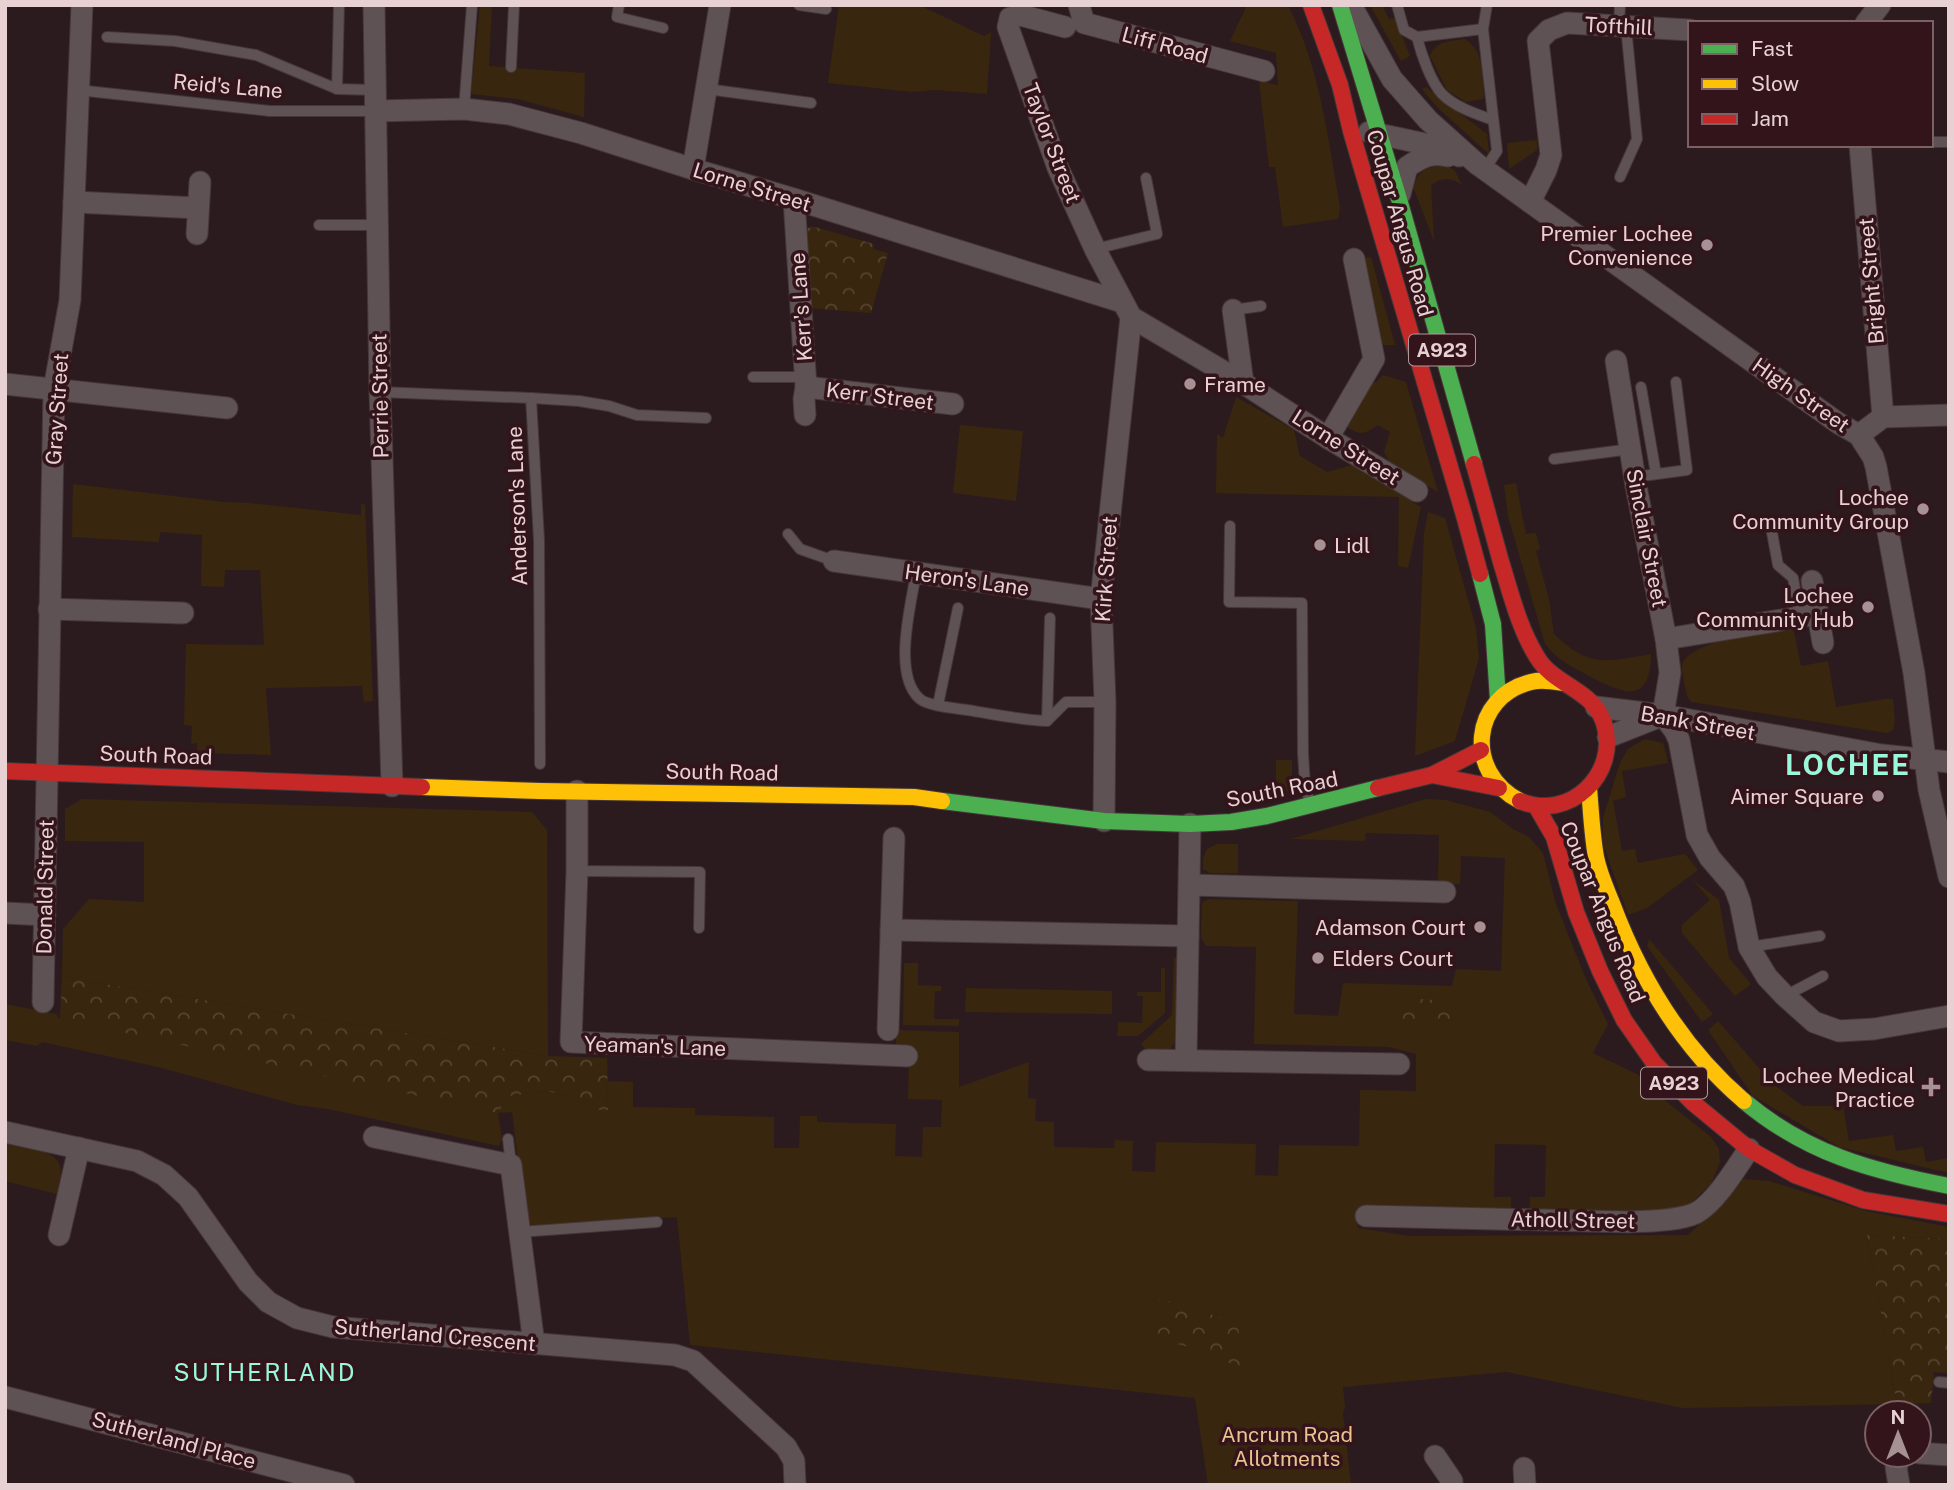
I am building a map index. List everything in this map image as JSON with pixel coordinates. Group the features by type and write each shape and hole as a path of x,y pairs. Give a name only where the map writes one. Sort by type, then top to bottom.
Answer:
{"main road":[{"name":"Coupar Angus Road","path":"1311,5 1339,85 1493,624 1497,701 1482,732 1481,750"},
{"name":"Coupar Angus Road","path":"1340,5 1399,199 1514,603 1529,646 1544,668 1563,683 1582,692 1596,707"},
{"path":"1497,701 1511,689 1528,682 1546,680 1563,683"},
{"path":"1596,707 1608,737"},
{"name":"Coupar Angus Road","path":"1499,789 1516,801 1536,806 1555,806 1574,800 1589,789 1600,774 1608,737"},
{"path":"1481,750 1487,771 1499,789"},
{"name":"South Road","path":"5,771 392,786 914,797 1104,821 1190,824 1231,822 1311,806 1432,775 1481,750"},
{"name":"South Road","path":"1432,775 1499,789"},
{"name":"Coupar Angus Road","path":"1589,789 1597,860 1622,930 1650,989 1699,1060 1727,1089 1766,1120 1802,1142 1854,1164 1949,1186"},
{"name":"Coupar Angus Road","path":"1536,806 1554,836 1576,912 1624,1020 1654,1063 1692,1102 1749,1149 1795,1175 1864,1200 1949,1214"}],"street":[{"name":"Gray Street","path":"47,772 54,389 70,300 82,5"},
{"name":"Perrie Street","path":"374,5 380,392 392,786"},
{"path":"693,169 720,5"},
{"name":"Liff Road","path":"1079,5 1084,23 1264,71"},
{"name":"High Street","path":"1351,5 1381,62 1397,85 1428,120 1481,166 1858,435 1873,457 1876,467 1914,673 1935,821 1949,877"},
{"path":"1868,21 1880,5"},
{"name":"Taylor Street","path":"1065,27 1020,15 1010,18 1008,27 1059,168 1095,249 1127,309"},
{"name":"Tofthill","path":"1530,202 1551,155 1538,41 1549,30 1567,23 1622,19 1688,30"},
{"name":"Lorne Street","path":"375,100 509,114 581,133 794,199 1127,309 1328,438 1417,491"},
{"name":"High Street","path":"1351,131 1377,132 1435,146 1481,166"},
{"name":"Bright Street","path":"1860,147 1883,416"},
{"name":"High Street","path":"1399,199 1407,167 1424,156 1437,154 1481,166"},
{"path":"197,234 200,181"},
{"name":"Kerr's Lane","path":"794,199 806,382 805,415"},
{"path":"74,202 198,208"},
{"path":"1328,438 1374,359 1354,259"},
{"name":"Kirk Street","path":"1104,821 1105,702 1101,599 1127,309"},
{"path":"1233,310 1243,383"},
{"name":"Sinclair Street","path":"1616,361 1666,639 1670,674 1663,715"},
{"name":"Kerr Street","path":"806,382 954,404"},
{"path":"5,384 228,408"},
{"path":"1858,435 1883,416 1949,415"},
{"name":"Heron's Lane","path":"834,561 1101,599"},
{"path":"1812,581 1809,615 1823,643"},
{"path":"49,609 184,613"},
{"path":"1666,639 1809,615"},
{"name":"Bank Street","path":"1596,707 1663,715 1882,755 1949,762"},
{"path":"1608,737 1663,715 1675,731 1697,835 1710,858 1734,886 1749,947 1767,977 1814,1022 1839,1031 1874,1029 1949,1016"},
{"name":"Donald Street","path":"44,1002 47,772"},
{"name":"Yeaman's Lane","path":"577,791 577,871 570,1042 907,1056"},
{"path":"1186,1060 1190,824"},
{"path":"888,1030 894,838"},
{"path":"1190,885 1445,892"},
{"path":"5,913 45,915"},
{"path":"891,930 1188,936"},
{"path":"1148,1060 1399,1064"},
{"name":"Sutherland Crescent","path":"5,1132 137,1161 164,1175 188,1197 248,1282 268,1301 298,1318 332,1327 675,1355 693,1361 786,1447 794,1461 795,1485"},
{"path":"374,1137 511,1165 534,1344"},
{"path":"59,1236 79,1148"},
{"name":"Atholl Street","path":"1366,1216 1629,1222 1664,1220 1696,1213 1718,1193 1749,1149"},
{"name":"Sutherland Place","path":"5,1397 344,1485"},
{"path":"1435,1456 1452,1485"}],"lane":[{"path":"337,89 339,5"},
{"path":"464,109 472,5"},
{"path":"511,68 514,5"},
{"path":"619,5 617,17 663,28"},
{"path":"799,5 826,9"},
{"path":"1397,5 1404,30 1417,37 1483,29"},
{"path":"1481,166 1497,152 1483,29 1487,5"},
{"path":"1619,177 1637,139 1622,19"},
{"path":"107,37 175,41 256,55 337,89 375,100"},
{"path":"1417,37 1421,57 1442,94 1463,108 1493,120"},
{"path":"707,89 811,103"},
{"name":"Reid's Lane","path":"78,90 270,111 375,100"},
{"path":"1095,249 1157,234 1146,178"},
{"path":"319,225 377,225"},
{"path":"1233,310 1261,306"},
{"path":"752,377 806,382"},
{"path":"1635,477 1688,470 1676,382"},
{"path":"1641,387 1656,474"},
{"name":"Anderson's Lane","path":"380,392 531,398 539,540 540,764"},
{"path":"531,398 579,401 609,406 637,415 706,418"},
{"path":"1554,459 1631,449"},
{"path":"1770,522 1778,565 1793,578 1809,615"},
{"path":"1230,526 1229,602 1302,603 1303,753 1305,785 1311,806"},
{"path":"788,534 800,549 834,561"},
{"path":"916,573 905,646 905,667 909,685 920,701 1031,721 1047,721 1066,702 1105,702"},
{"path":"938,705 958,608"},
{"path":"1047,721 1050,618"},
{"path":"577,871 700,872 699,928"},
{"path":"1749,947 1820,936"},
{"path":"1785,996 1823,976"},
{"path":"508,1139 511,1165"},
{"path":"520,1232 657,1222"}],"green space":[{"path":"480,5 492,5 489,66 585,73 584,117 518,99 471,94"},
{"path":"839,5 919,5 984,36 991,32 987,94 935,90 913,92 828,83"},
{"path":"1247,5 1288,5 1299,29 1322,104 1340,207 1338,219 1283,227 1275,167 1269,167 1259,81 1278,85 1276,53 1230,41"},
{"path":"1370,5 1382,5 1389,19 1395,18 1410,56 1401,61"},
{"path":"1465,39 1479,58 1484,97 1466,102 1447,90 1430,56 1440,45"},
{"path":"1426,87 1487,134 1489,154 1437,107 1422,89"},
{"path":"1537,140 1537,150 1509,169 1507,143"},
{"path":"1446,165 1455,171 1462,185 1446,179 1431,185 1434,241 1413,187 1425,170"},
{"path":"815,227 874,244 873,249 888,253 871,313 809,308 806,233 807,228"},
{"path":"1371,257 1395,345 1378,345 1362,258"},
{"path":"1383,375 1406,382 1438,492 1391,465 1384,452 1390,432 1378,425 1362,433 1347,427 1369,382 1376,382"},
{"path":"1236,397 1294,430 1300,456 1327,472 1356,464 1414,498 1412,502 1421,507 1408,568 1398,566 1399,497 1216,493 1217,434 1223,438"},
{"path":"960,425 1023,431 1016,501 953,493"},
{"path":"1516,483 1526,534 1536,533 1540,549 1536,551 1549,599 1554,634 1578,653 1599,660 1651,654 1646,682 1640,689 1623,690 1601,682 1566,663 1545,644 1508,516 1504,485"},
{"path":"73,484 361,515 361,503 365,505 373,701 364,702 362,686 266,688 271,755 197,753 197,743 191,744 192,726 184,725 186,644 264,645 260,570 225,570 224,587 201,586 202,535 160,532 159,542 72,537"},
{"path":"1428,512 1445,518 1476,628 1479,658 1455,741 1415,756 1424,533"},
{"path":"1793,627 1801,666 1828,661 1836,707 1893,699 1893,730 1887,733 1689,700 1682,666 1687,657 1698,649 1731,638"},
{"path":"1645,739 1663,743 1668,763 1622,771 1626,797 1613,801 1622,851 1635,849 1638,863 1685,854 1698,870 1647,908 1628,915 1603,844 1603,818 1620,763 1628,749"},
{"path":"1276,760 1292,760 1292,790 1276,795"},
{"path":"82,799 532,812 547,830 548,1056 62,977 63,929 89,899 144,902 144,842 65,841 65,809"},
{"name":"Ancrum Road Allotments","path":"1426,799 1446,800 1490,812 1529,837 1543,853 1556,904 1585,977 1608,1024 1593,1053 1639,1075 1647,1086 1711,1137 1719,1149 1720,1162 1711,1184 1691,1203 1665,1213 1530,1213 1530,1197 1545,1197 1546,1145 1495,1144 1494,1197 1511,1197 1511,1212 1357,1212 1358,1228 1409,1236 1688,1235 1728,1197 1742,1179 1769,1181 1866,1211 1949,1227 1949,1239 1867,1235 1896,1399 1863,1399 1863,1405 1683,1408 1507,1372 1343,1387 1343,1413 1351,1485 1208,1485 1195,1398 690,1345 677,1217 526,1226 512,1112 498,1113 502,1139 499,1146 328,1109 297,1105 158,1067 42,1042 37,1046 5,1040 5,1004 56,1014 60,1019 508,1096 546,1091 575,1097 608,1110 607,1081 633,1082 633,1107 695,1108 695,1115 774,1117 774,1148 799,1148 800,1116 817,1116 817,1122 896,1124 895,1156 922,1157 923,1127 941,1127 942,1100 908,1099 909,1048 896,1047 896,1030 959,1032 959,1087 1029,1062 1028,1098 1036,1099 1035,1121 1054,1122 1054,1147 1114,1148 1115,1140 1133,1141 1132,1171 1155,1172 1156,1142 1256,1144 1255,1175 1278,1176 1279,1145 1359,1146 1360,1090 1416,1091 1416,1054 1389,1047 1254,1044 1256,947 1206,946 1201,938 1202,903 1208,899 1298,901 1294,1014 1338,1016 1343,983 1452,986 1456,969 1501,971 1505,858 1461,856 1460,884 1438,884 1439,835 1366,833 1365,841 1291,839"},
{"path":"1217,844 1238,844 1238,873 1210,873 1203,869 1207,849"},
{"path":"1692,879 1719,900 1729,958 1751,984 1735,996 1682,933 1682,925 1710,900"},
{"path":"1649,939 1713,1014 1702,1022 1647,946"},
{"path":"1178,957 1177,1038 1170,1049 1145,1049 1141,1044 1172,1015 1174,958"},
{"path":"904,963 918,963 918,985 941,986 941,991 935,991 934,1019 959,1019 959,1026 903,1025"},
{"path":"1161,968 1165,968 1165,1013 1138,1036 1117,1036 1118,1022 1142,1023 1143,996 1137,996 1137,992 1161,992"},
{"path":"62,977 548,1056 607,1058 608,1110 582,1110 575,1097 546,1091 509,1096 498,1113 60,1019"},
{"path":"966,988 1112,991 1112,1014 965,1012"},
{"path":"1404,998 1449,1001 1458,1009 1457,1024 1451,1028 1403,1028 1398,1025 1398,1004"},
{"path":"1718,1021 1773,1084 1803,1106 1843,1106 1849,1141 1893,1135 1896,1151 1923,1147 1926,1162 1949,1158 1949,1173 1839,1147 1753,1096 1708,1030"},
{"path":"5,1144 39,1150 54,1158 61,1171 57,1194 5,1181"},
{"path":"1867,1235 1949,1239 1949,1373 1934,1372 1931,1399 1896,1399"},
{"path":"1160,1299 1238,1324 1243,1375 1219,1354 1151,1338"}],"traffic: fast":[{"path":"1340,5 1399,199 1474,464"},
{"path":"1480,574 1493,624 1498,700"},
{"path":"942,801 1104,821 1190,824 1231,822 1267,816 1378,788"},
{"path":"1744,1101 1791,1134 1840,1157 1893,1174 1949,1186"}],"traffic: slow":[{"path":"1520,801 1502,788 1490,772 1483,755 1482,736 1486,719 1496,703 1511,690 1535,681 1563,683"},
{"path":"422,787 914,797 942,801"},
{"path":"1589,788 1597,863 1636,958 1682,1035 1744,1101"}],"traffic: jam":[{"path":"1311,5 1340,85 1480,574"},
{"path":"1474,464 1501,562 1525,634 1544,667 1591,702 1599,712 1607,742 1605,760 1597,776 1586,789 1572,799 1556,805 1538,806 1520,801"},
{"path":"1378,788 1432,775 1481,750"},
{"path":"5,771 422,787"},
{"path":"1432,775 1499,788"},
{"path":"1536,806 1554,837 1576,912 1624,1020 1654,1063 1692,1102 1749,1149 1795,1175 1863,1200 1949,1214"}],"place":[{"name":"Premier Lochee Convenience","path":"1707,245"},
{"name":"Frame","path":"1190,384"},
{"name":"Lochee Community Group","path":"1923,509"},
{"name":"Lidl","path":"1320,545"},
{"name":"Lochee Community Hub","path":"1868,607"},
{"name":"Aimer Square","path":"1878,796"},
{"name":"Adamson Court","path":"1480,927"},
{"name":"Elders Court","path":"1318,958"},
{"name":"Lochee Medical Practice","path":"1931,1087"}],"district":[{"name":"LOCHEE","path":"1848,764"},
{"name":"SUTHERLAND","path":"265,1372"}]}
